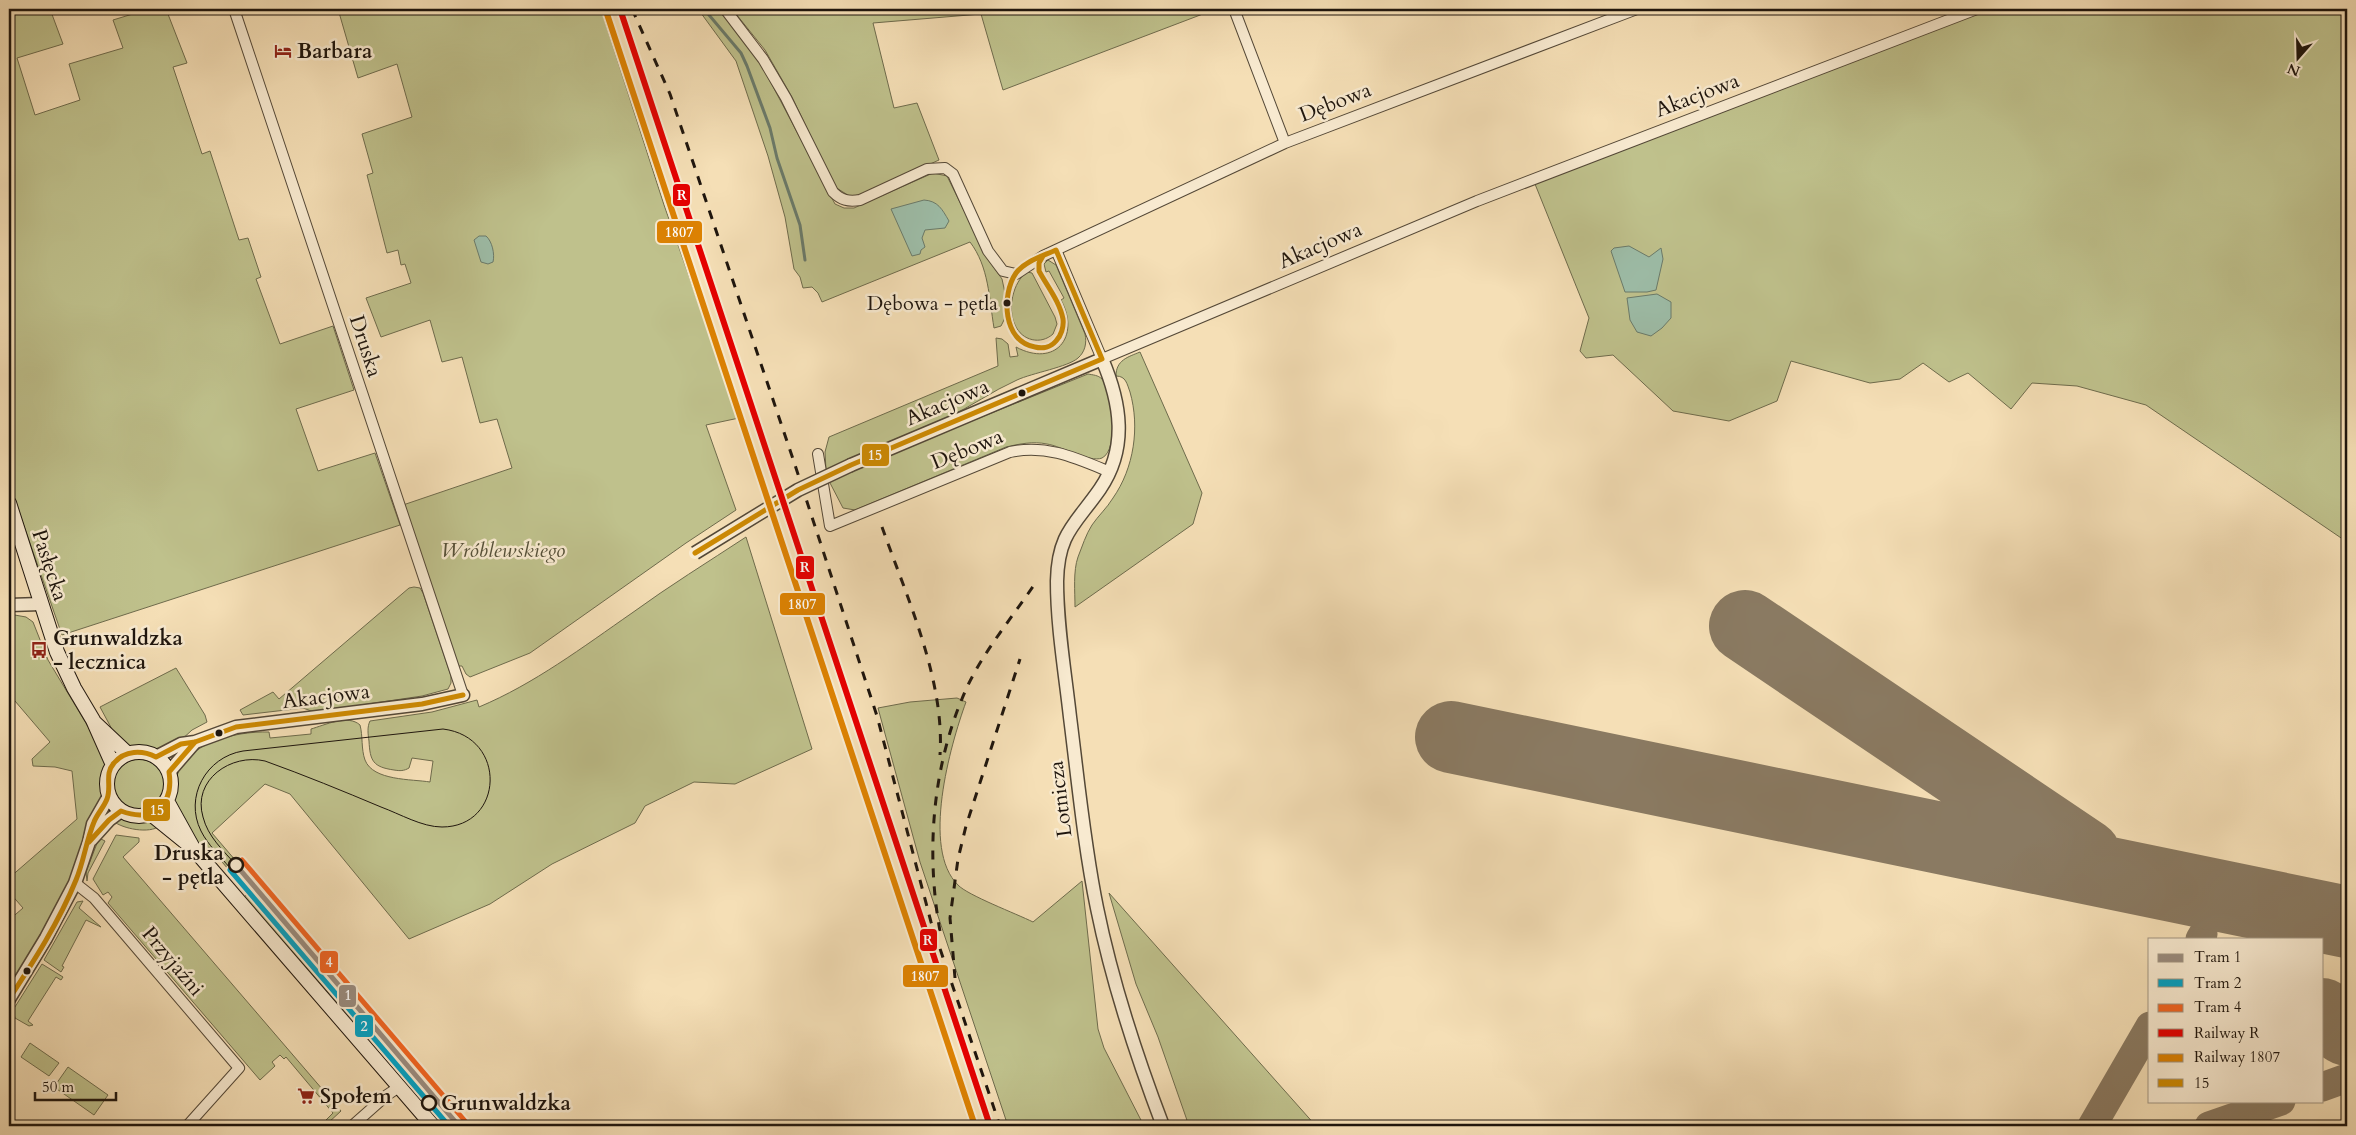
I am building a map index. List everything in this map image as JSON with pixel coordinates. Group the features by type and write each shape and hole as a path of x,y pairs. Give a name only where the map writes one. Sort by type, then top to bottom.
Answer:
{"main road":[{"name":"Pasłęcka","path":"9,503 41,604 66,671 93,720 113,765"},
{"name":"Pasłęcka","path":"93,720 128,754"},
{"path":"145,752 156,757 169,772 171,784 167,801 151,814 139,817 121,811 109,796 106,783 113,765 128,754 145,752"},
{"path":"167,801 193,848"},
{"path":"151,814 193,848 433,1126"}],"street":[{"name":"Druska","path":"234,9 462,695"},
{"name":"Dębowa","path":"725,9 762,59 786,98 833,192 840,198 850,202 860,200 927,169 945,168 953,174 988,251 1002,271 1016,274 1032,261 1285,143 1636,9"},
{"path":"1234,9 1285,143"},
{"name":"Akacjowa","path":"695,553 798,490 851,464 1484,199 1977,9"},
{"path":"1056,250 1114,388 1120,420 1118,448 1110,472"},
{"name":"Dębowa","path":"818,454 830,526 1010,452 1025,448 1060,452 1110,472"},
{"name":"Lotnicza","path":"1110,472 1076,518 1061,549 1058,566 1058,611 1085,842 1096,907 1113,976 1138,1059 1163,1126"},
{"path":"9,605 41,604"},
{"name":"Akacjowa","path":"156,757 181,744 195,742 236,727 422,704 462,695"},
{"name":"Akacjowa","path":"169,772 195,742"},
{"path":"9,999 46,938 75,883 93,824 109,796"},
{"path":"89,842 109,820 121,811"},
{"name":"Przyjaźni","path":"75,883 94,898 239,1068 187,1126"},
{"path":"352,1126 399,1087"}],"green space":[{"path":"9,9 50,9 63,44 17,58 35,115 80,100 69,64 123,48 113,20 149,9 166,9 187,63 173,67 202,154 210,151 239,240 248,238 261,277 256,279 280,344 333,326 354,390 296,409 318,471 375,453 400,525 62,635 9,483"},
{"name":"Wróblewskiego","path":"338,9 601,9 664,205 739,418 706,425 736,510 530,653 470,677 462,666 457,666 403,505 512,468 497,419 480,423 462,357 442,362 430,320 381,337 366,298 411,283 405,264 401,265 398,250 387,253 367,175 373,173 362,134 412,117 397,64 358,78"},
{"path":"698,9 719,9 760,62 835,204 844,208 854,208 933,173 947,176 988,259 1002,279 1005,293 1005,318 1001,326 994,328 985,272 970,242 822,302 818,293 812,287 803,288 800,277 794,269 785,217 768,156 736,61"},
{"path":"732,9 1216,9 1003,90 981,14 873,23 894,108 917,103 939,160 868,192 851,197 835,187 792,97 765,50"},
{"path":"1990,9 2347,9 2347,542 2146,405 2077,386 2032,383 2011,409 1968,373 1949,382 1923,363 1900,379 1870,383 1791,361 1777,401 1729,421 1673,411 1613,355 1586,358 1580,351 1589,318 1535,184"},
{"path":"1048,260 1056,265 1085,334 1085,347 1078,358 1066,364 1017,380 946,418 826,470 825,452 829,437 998,366 996,338 1002,339 1008,344 1010,357 1018,356 1016,347 1030,353 1042,354 1053,351 1061,345 1066,337 1068,326 1061,300 1064,298 1049,271 1046,272 1044,264"},
{"path":"1027,272 1032,273 1057,324 1053,334 1038,340 1032,340 1022,335 1013,319 1012,304 1015,289 1022,276"},
{"path":"1140,352 1202,493 1193,524 1075,607 1075,575 1078,557 1094,522 1111,502 1126,474 1133,447 1135,419 1133,405 1127,383 1122,377 1116,376 1118,366 1124,360"},
{"path":"1088,374 1102,379 1112,407 1113,433 1111,444 1107,453 1102,458 1090,458 1042,443 1026,443 1006,447 855,510 843,508 829,481 853,469"},
{"path":"746,537 812,749 735,784 694,782 645,806 635,823 552,864 490,904 409,939 290,794 265,784 212,833 463,1126 445,1126 435,1114 437,1111 414,1085 412,1087 244,897 249,893 209,847 204,851 195,840 173,801 178,772 186,760 197,750 225,738 255,732 269,732 270,738 311,734 311,729 336,721 349,720 360,725 362,747 369,767 376,772 394,778 430,782 433,761 412,758 409,768 400,771 381,767 374,762 370,754 368,736 370,721 432,712 477,700 479,707 499,698 558,664 660,593"},
{"path":"409,588 420,588 423,593 451,676 451,683 448,689 422,696 314,712 303,708 243,715 240,710 273,692 279,699"},
{"path":"9,614 26,617 33,622 48,660 102,750 106,763 102,798 73,874 36,945 9,988 9,928 13,925 9,920 23,908 9,892 9,878 77,819 72,771 55,767 33,766 32,759 50,742 9,694"},
{"path":"176,668 205,715 207,722 192,730 179,742 156,751 130,747 114,733 100,707"},
{"path":"957,698 966,702 947,770 942,796 940,823 941,847 947,869 963,889 1033,922 1082,881 1098,1029 1104,1048 1144,1126 1008,1126 920,862 878,708 910,702"},
{"path":"139,759 149,761 157,766 162,774 164,784 162,794 157,802 149,807 139,809 129,807 121,802 116,794 114,784 116,774 121,766 129,761"},
{"path":"121,819 151,821 160,826 149,830 136,830 113,821"},
{"path":"116,835 139,838 139,842 123,857 341,1111 328,1123 326,1120 333,1113 286,1057 284,1059 280,1055 272,1062 275,1066 260,1080 108,903 112,897 108,892 103,895 93,879"},
{"path":"99,838 105,841 88,873 87,881 86,872"},
{"path":"1109,893 1316,1126 1189,1126 1158,1037 1136,984"},
{"path":"83,901 79,908 101,927 86,920 62,966 64,967 61,972 44,960 77,902"},
{"path":"42,964 63,977 61,980 56,977 28,1021 33,1025 29,1026 15,1018 13,1010"},
{"path":"30,1043 59,1063 49,1076 21,1057"},
{"path":"68,1067 108,1095 94,1115 54,1087"}],"shaded area":[{"path":"924,200 933,202 942,209 949,221 945,228 925,230 922,238 925,247 921,250 920,254 912,256 891,209"},
{"path":"479,236 486,236 490,241 493,262 488,264 481,262 474,240"},
{"path":"1629,246 1649,257 1661,248 1663,259 1656,290 1625,292 1611,251 1614,248"},
{"path":"1657,294 1671,302 1671,318 1651,336 1637,332 1630,320 1627,298"}],"waterway":[{"path":"704,9 741,53 747,66 770,128 777,158 800,225 805,260"}],"taxiway":[{"path":"2201,938 2203,934"},
{"path":"2092,1126 2148,1029"},
{"path":"2324,1086 2347,1078"},
{"path":"2209,1126 2278,1102"}],"runway":[{"path":"1745,626 2085,855"},
{"path":"1451,737 2347,922"},
{"path":"2324,1015 2347,1030"}],"tram line":[{"path":"230,868 201,831 196,818 195,805 197,792 209,770 218,761 230,755 243,751 443,729 464,736 479,748 488,764 490,781 487,798 477,813 463,823 442,827 411,820 265,761 239,761 228,765 217,772 209,781 203,792 201,804 208,831 236,865"},
{"name":"4","path":"242,860 465,1121"},
{"name":"1","path":"236,865 459,1126"},
{"name":"2","path":"230,870 449,1126"}],"railway":[{"path":"632,9 670,94 794,462 877,716 931,922 1000,1126"},
{"path":"882,527 913,611 930,669 937,698 940,755"},
{"path":"940,931 935,900 933,837 935,805 947,742 957,712 976,670 1036,582"},
{"path":"955,978 950,918 958,859 966,826 1020,659"},
{"path":"974,1069 978,1091"}],"rail line":[{"name":"R","path":"620,9 990,1126"},
{"name":"1807","path":"606,11 975,1126"}],"transit line":[{"name":"15","path":"695,553 798,490 851,465 1102,359 1056,250 1029,262 1016,273 1011,282 1008,293 1008,316 1016,336 1024,343 1044,348 1052,345 1061,334 1063,328 1061,313 1056,300 1039,271 1039,263 1043,256"},
{"name":"15","path":"9,999 46,941 69,896 79,873 94,822 107,799 109,771 118,759 134,752 156,757 181,744 195,742 236,727 422,704 463,695"},
{"name":"15","path":"89,842 109,820 121,811 143,815 152,813 159,808 168,794 170,784 169,772 195,742"}],"place":[{"name":"Barbara","path":"283,51"},
{"name":"Dębowa - pętla","path":"1007,303"},
{"name":"Grunwaldzka - lecznica","path":"39,650"},
{"name":"Druska - pętla","path":"236,865"},
{"name":"Społem","path":"306,1096"},
{"name":"Grunwaldzka","path":"429,1103"}]}
